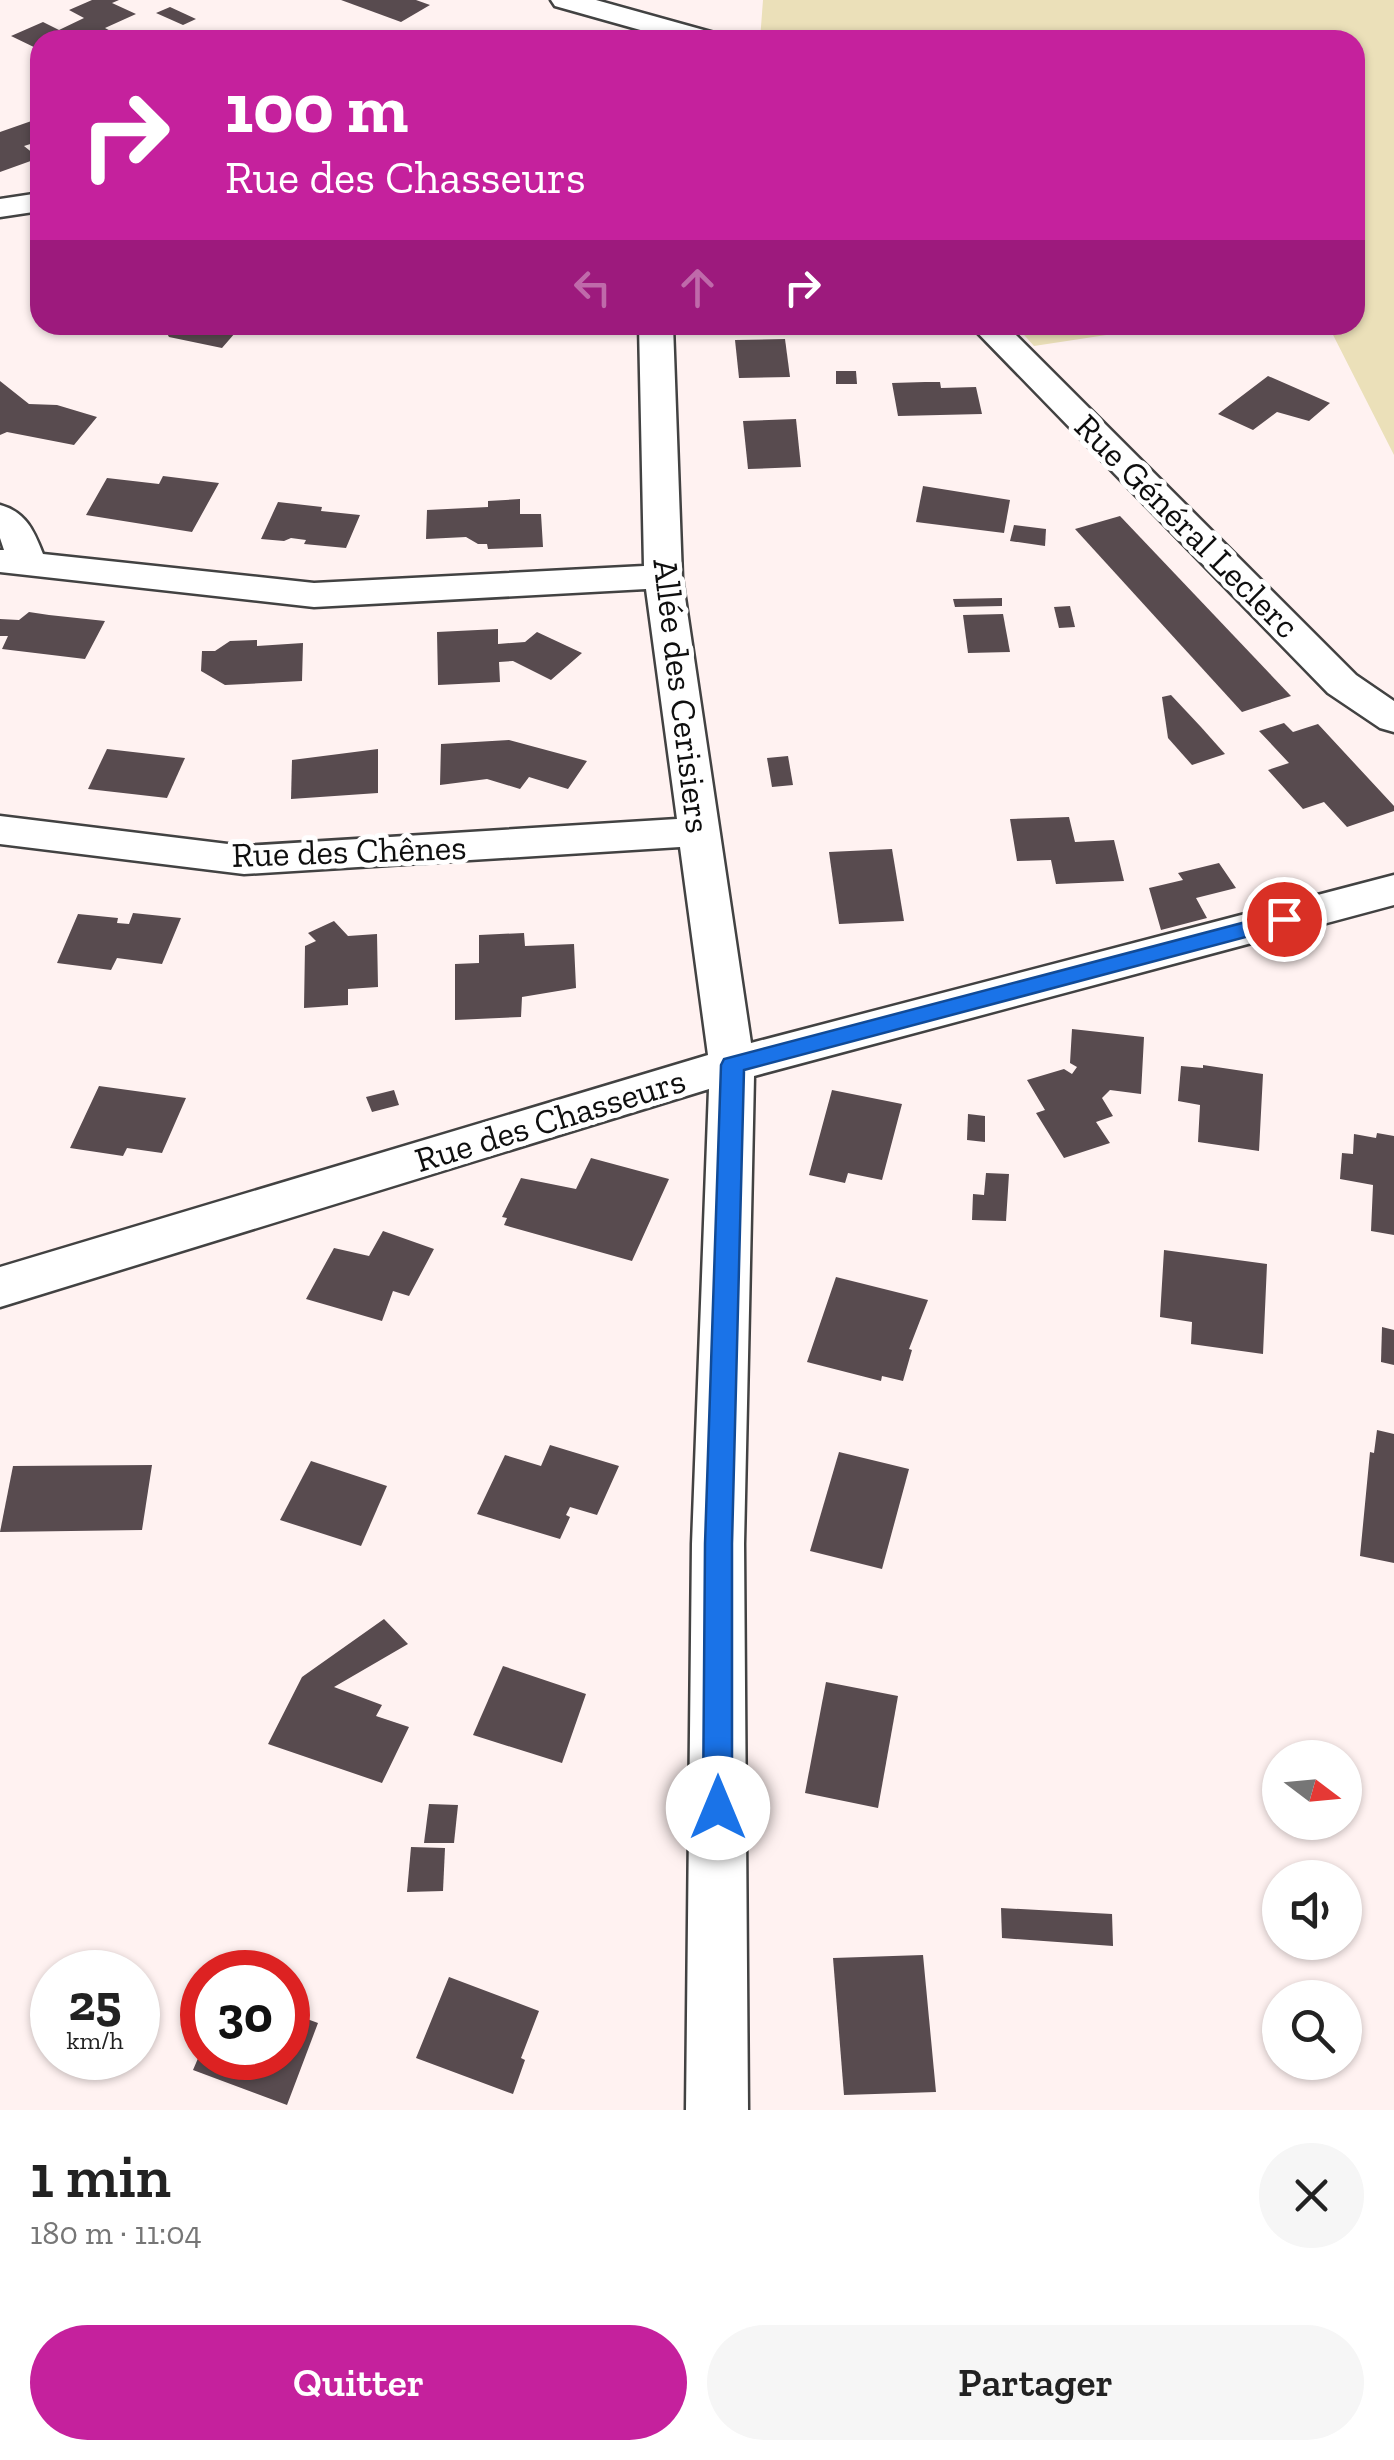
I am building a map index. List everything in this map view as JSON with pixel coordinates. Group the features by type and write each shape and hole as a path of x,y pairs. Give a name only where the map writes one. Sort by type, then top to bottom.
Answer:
{"street":[{"path":"565,0 653,30"},
{"path":"671,0 671,30"},
{"path":"0,208 30,204"},
{"name":"Allée des Cerisiers","path":"656,335 663,578 732,1065 718,1544 717,2110"},
{"name":"Rue Général Leclerc","path":"998,335 1342,684 1394,719"},
{"path":"0,516 16,529 14,562 314,595 663,578"},
{"name":"Rue des Chênes","path":"0,830 244,860 700,832"},
{"name":"Rue des Chasseurs","path":"0,1287 732,1065 1394,890"}],"shaded area":[{"path":"763,0 1394,0 1394,455 1333,335 1365,335 1365,30 761,30"},
{"path":"1024,335 1106,335 1034,346"}],"building":[{"path":"92,0 119,0 112,3 136,14 105,28 109,30 59,30 84,18 69,10"},
{"path":"341,0 416,0 430,5 401,22"},
{"path":"170,7 196,19 183,25 156,13"},
{"path":"43,22 59,30 30,30 30,45 11,36"},
{"path":"30,122 30,144 24,146 30,151 30,161 0,172 0,132"},
{"path":"168,335 233,335 222,348"},
{"path":"785,339 790,377 739,378 735,340"},
{"path":"836,371 856,371 857,384 836,384"},
{"path":"1268,376 1330,403 1309,421 1277,412 1253,430 1218,414"},
{"path":"0,381 29,404 57,405 97,417 74,445 7,432 0,435"},
{"path":"940,382 941,388 976,387 982,414 898,416 892,383"},
{"path":"796,419 801,467 748,469 743,421"},
{"path":"163,476 219,483 192,532 86,515 107,478 159,484"},
{"path":"923,486 1010,500 1004,533 916,522"},
{"path":"520,499 520,514 541,514 543,547 488,549 487,544 466,537 426,539 427,510 488,507 488,501"},
{"path":"278,502 360,515 346,548 304,544 306,540 291,538 261,539"},
{"path":"1120,516 1291,696 1242,712 1075,529"},
{"path":"1014,525 1046,529 1045,546 1010,541"},
{"path":"1002,598 1002,606 955,607 953,599"},
{"path":"1070,606 1075,627 1059,628 1054,607"},
{"path":"29,612 105,621 85,659 2,649 8,636 0,636 0,619 19,620"},
{"path":"1003,614 1010,652 968,653 963,615"},
{"path":"498,629 498,644 525,642 537,632 582,653 551,680 513,661 499,662 500,682 438,685 437,632"},
{"path":"257,640 257,646 303,643 302,681 225,685 201,671 202,651 215,651 230,641"},
{"path":"1171,695 1225,754 1192,765 1168,738 1162,697"},
{"path":"1284,723 1293,732 1318,724 1394,806 1394,811 1347,827 1324,802 1303,809 1268,770 1289,763 1259,731"},
{"path":"509,740 587,761 568,789 529,777 520,789 487,779 440,785 441,744"},
{"path":"107,749 185,758 167,798 88,789"},
{"path":"378,749 378,793 291,799 292,760"},
{"path":"788,756 793,785 772,787 767,758"},
{"path":"1069,817 1075,842 1114,840 1124,881 1056,884 1051,860 1017,861 1010,819"},
{"path":"892,849 904,921 839,924 829,852"},
{"path":"1219,863 1236,888 1196,898 1207,918 1161,930 1149,888 1183,880 1178,873"},
{"path":"133,913 181,918 162,964 117,958 111,970 57,963 78,914 118,918 117,923 129,924"},
{"path":"334,921 348,936 377,934 378,987 348,989 348,1005 304,1008 305,946 316,941 308,933"},
{"path":"524,933 525,946 574,944 576,988 522,997 521,1017 455,1020 455,964 479,963 479,935"},
{"path":"1072,1029 1144,1037 1141,1094 1110,1090 1102,1098 1113,1116 1096,1122 1110,1143 1064,1158 1036,1113 1045,1110 1027,1080 1064,1069 1072,1074 1077,1067 1070,1063"},
{"path":"1203,1065 1263,1074 1259,1151 1198,1142 1200,1105 1178,1101 1181,1066"},
{"path":"99,1086 186,1098 162,1153 127,1148 123,1156 70,1148"},
{"path":"394,1090 399,1105 372,1112 366,1097"},
{"path":"832,1090 902,1104 882,1180 848,1173 845,1183 809,1175"},
{"path":"968,1114 985,1116 985,1142 967,1140"},
{"path":"1377,1133 1394,1136 1394,1235 1371,1231 1373,1185 1340,1179 1342,1153 1353,1154 1354,1134 1376,1138"},
{"path":"591,1158 669,1179 632,1261 504,1225 507,1218 502,1217 521,1178 576,1189"},
{"path":"986,1173 1009,1174 1006,1221 972,1220 973,1194 984,1195"},
{"path":"383,1231 434,1249 409,1296 393,1291 382,1321 306,1299 334,1248 369,1256"},
{"path":"1164,1250 1267,1264 1263,1354 1191,1344 1192,1322 1160,1317"},
{"path":"836,1277 928,1300 909,1349 912,1350 903,1381 882,1376 881,1381 807,1362"},
{"path":"1382,1327 1394,1330 1394,1365 1381,1362"},
{"path":"1377,1430 1394,1434 1394,1563 1360,1556 1370,1452 1374,1453"},
{"path":"550,1445 619,1466 597,1515 570,1507 560,1539 477,1514 505,1455 541,1466"},
{"path":"839,1452 909,1469 882,1569 810,1551"},
{"path":"311,1461 387,1486 361,1546 280,1520"},
{"path":"152,1465 142,1530 0,1532 13,1466"},
{"path":"384,1619 408,1644 334,1687 382,1705 376,1716 409,1727 382,1783 268,1744 302,1677"},
{"path":"503,1666 586,1694 562,1763 473,1735"},
{"path":"826,1682 898,1696 878,1808 805,1793"},
{"path":"429,1804 458,1805 454,1843 424,1843"},
{"path":"411,1847 445,1848 443,1891 407,1892"},
{"path":"1001,1908 1112,1914 1113,1946 1002,1938"},
{"path":"923,1955 936,2092 844,2095 833,1958"},
{"path":"449,1977 539,2011 521,2058 525,2060 513,2094 416,2058"},
{"path":"310,2020 318,2023 310,2044"},
{"path":"220,2080 296,2080 287,2105"}],"route":[{"path":"718,1808 718,1544 732,1065 1284,919"}]}
